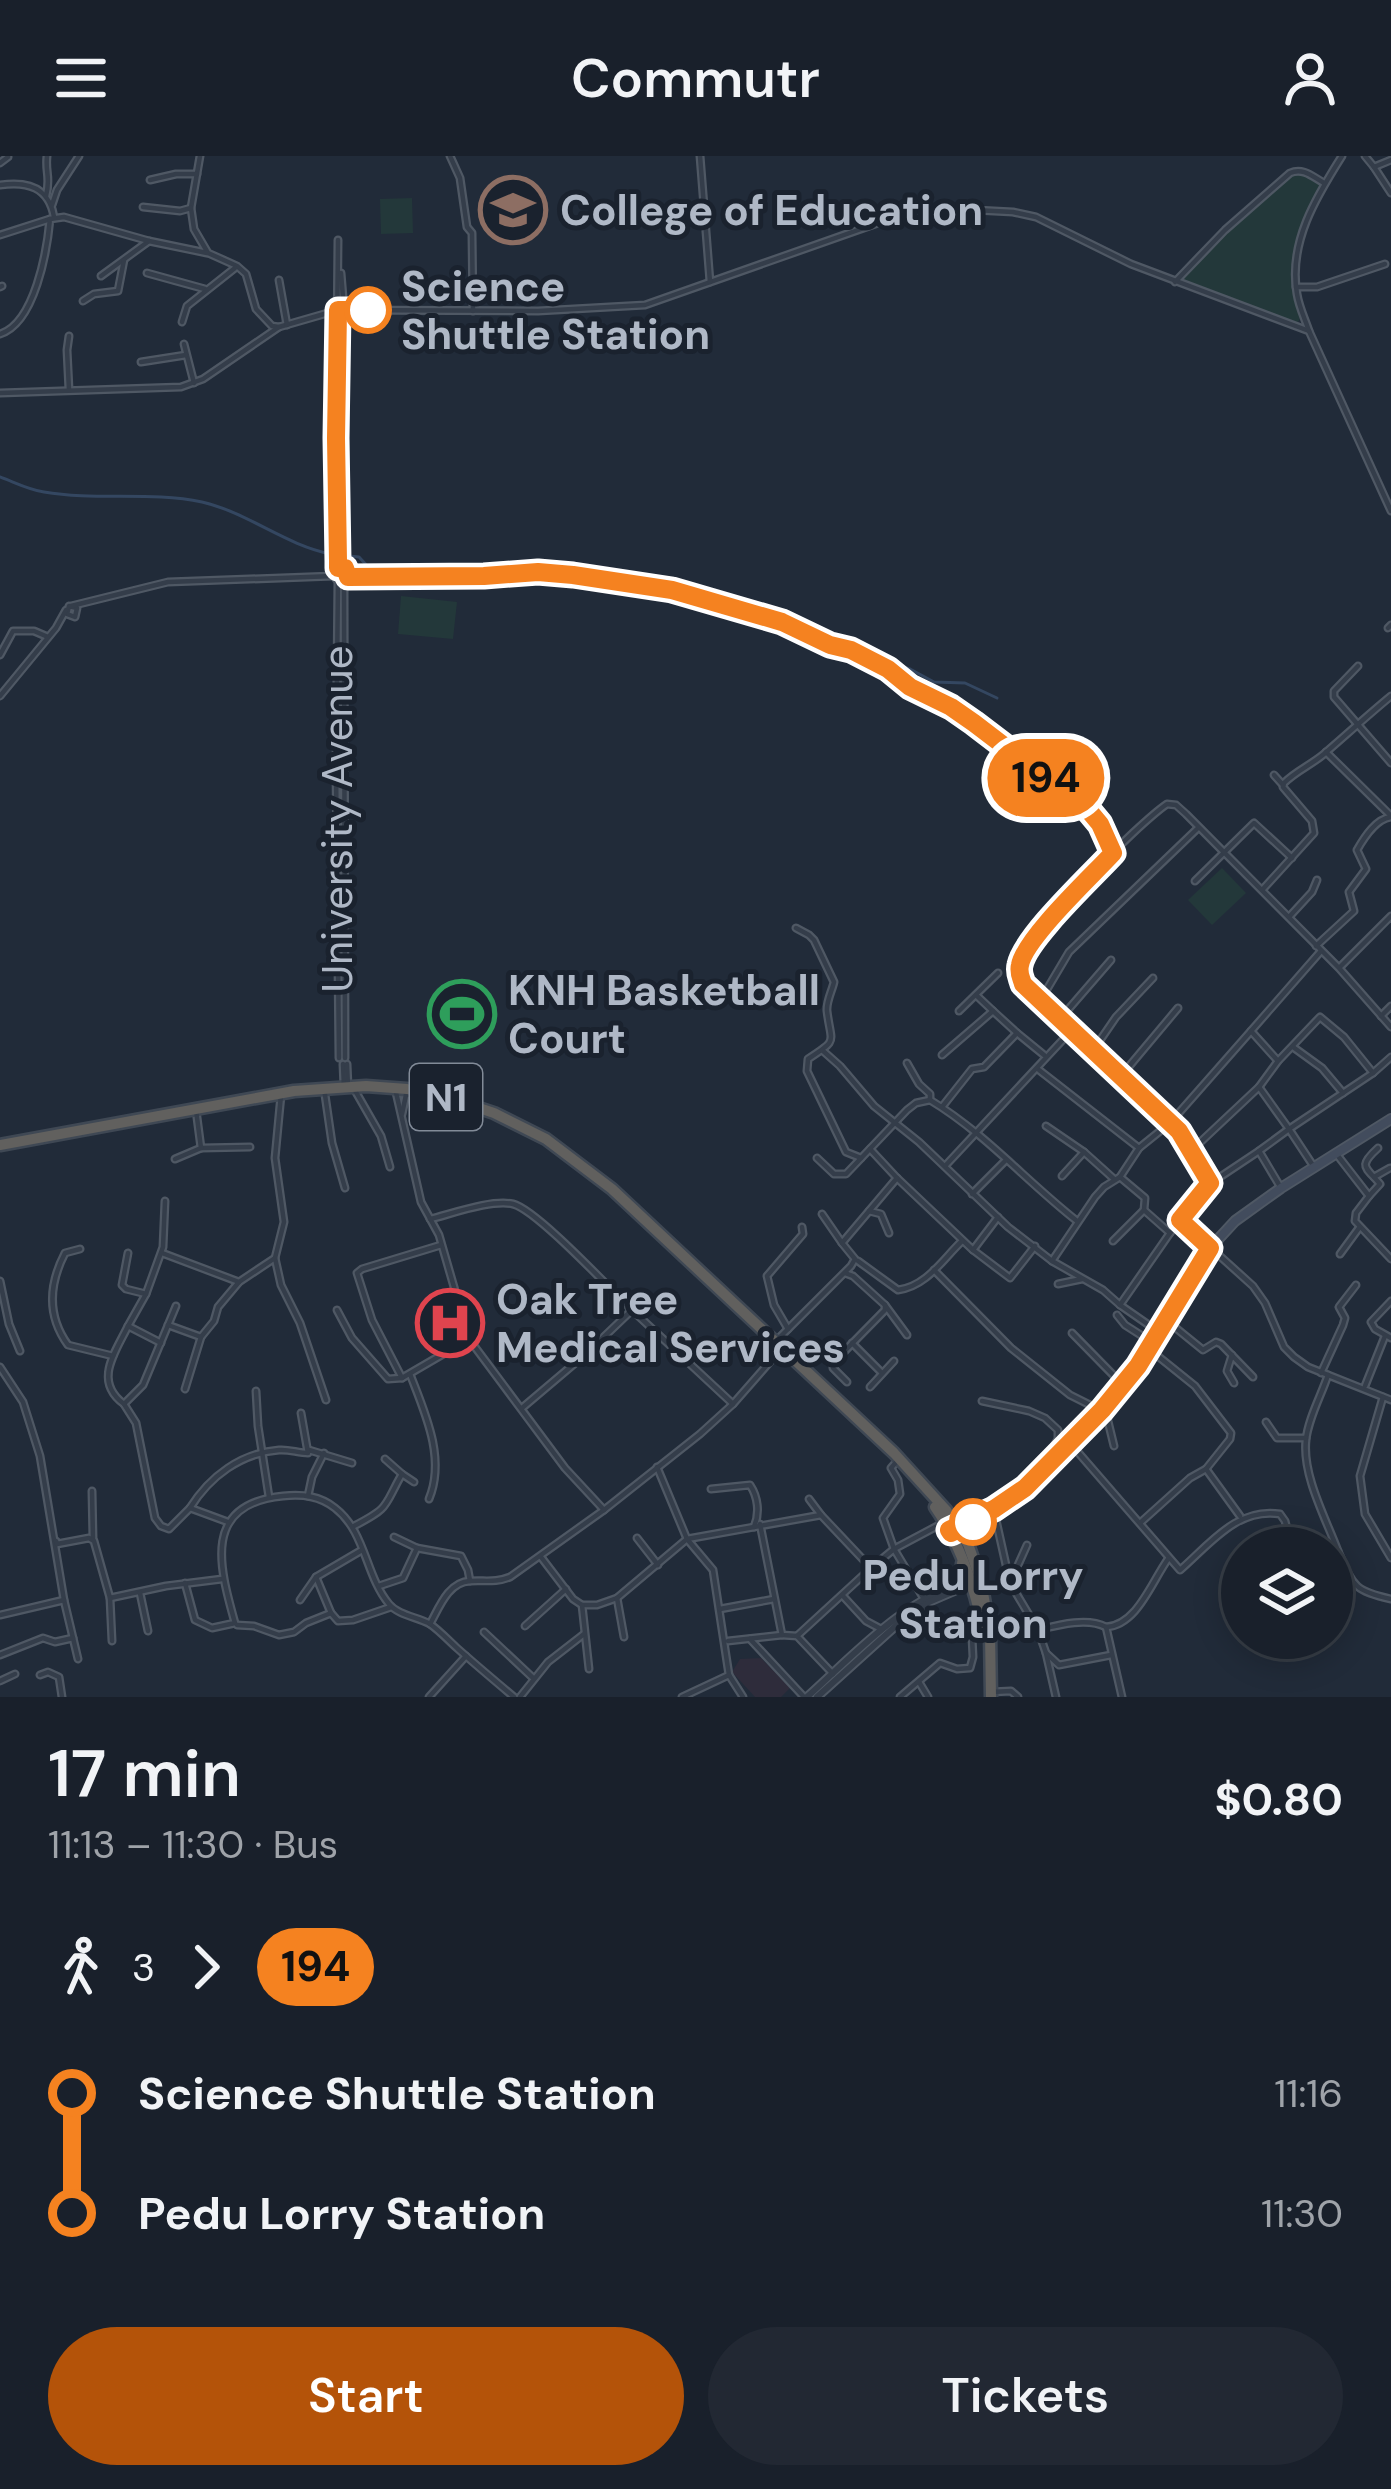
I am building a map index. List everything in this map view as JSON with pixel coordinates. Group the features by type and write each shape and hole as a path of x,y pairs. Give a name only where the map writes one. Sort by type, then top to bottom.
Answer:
{"highway":[{"name":"N1","path":"0,1145 281,1094 344,1077 440,1095 494,1113 560,1147 612,1189 922,1481 958,1524 968,1544 989,1633 990,1695"},
{"name":"N1","path":"958,1524 962,1559 975,1579 990,1695"},
{"path":"962,1559 962,1574 953,1588 977,1603"}],"main road":[{"path":"958,1524 994,1509 1032,1483 1102,1410 1159,1332 1210,1248 1234,1221 1391,1119"}],"street":[{"path":"46,196 50,181 47,156"},
{"path":"0,334 12,330 28,307 40,276 57,190 79,156"},
{"path":"200,156 191,208 194,229 208,254"},
{"path":"450,156 472,233 473,311"},
{"path":"700,156 710,284"},
{"path":"1342,156 1301,230 1296,287 1309,331 1391,511"},
{"path":"1365,156 1391,193"},
{"path":"0,163 8,157"},
{"path":"1374,167 1391,160"},
{"path":"1175,282 1290,173 1304,171 1324,183"},
{"path":"149,180 196,174"},
{"path":"0,185 30,184 52,205"},
{"path":"143,207 191,208"},
{"path":"0,393 152,390 194,383 283,326 341,310 628,308 658,302 878,223 974,210 1036,217 1130,264 1309,331"},
{"path":"0,235 52,218 73,219 208,254 246,274 260,316 266,323 283,326"},
{"name":"University Avenue","path":"338,240 341,574 336,768 344,1077 332,1143 345,1188"},
{"path":"101,276 149,241"},
{"path":"83,301 94,294 118,291 124,260"},
{"path":"1296,287 1317,287 1385,264"},
{"path":"182,322 187,306 237,266"},
{"path":"147,273 208,290"},
{"path":"279,280 283,326"},
{"path":"69,336 69,390"},
{"path":"184,344 194,383"},
{"path":"141,362 187,355"},
{"path":"0,696 68,608 168,582 317,574 573,575 672,590 756,614 888,669 1071,791 1100,824 1113,853"},
{"path":"56,628 97,599"},
{"path":"68,608 77,609 76,616"},
{"path":"0,655 13,631 48,637"},
{"path":"1358,666 1333,694 1391,763"},
{"path":"1283,785 1391,697"},
{"path":"1052,1261 1095,1197 1117,1178 1138,1148 1170,1123 1354,911 1349,892 1366,869 1358,850 1374,827 1391,816 1325,752"},
{"path":"1262,890 1315,828 1274,775"},
{"path":"1210,1183 1170,1123 1023,984 1019,970 1041,931 1159,810 1172,803 1339,968 1391,1027"},
{"path":"1195,881 1256,823 1292,858"},
{"path":"1040,1001 1069,952 1198,828"},
{"path":"1289,917 1317,880"},
{"path":"1339,968 1391,916"},
{"path":"796,928 814,940 834,982 827,1005 832,1040 808,1059 807,1071 846,1152 861,1158"},
{"path":"1060,1019 1111,960"},
{"path":"959,1010 998,973"},
{"path":"1093,1052 1116,1017 1153,978"},
{"path":"976,995 1046,1056"},
{"path":"1382,1016 1391,1006"},
{"path":"1121,1076 1178,1008"},
{"path":"942,1055 993,1011"},
{"path":"1192,1150 1259,1087 1320,1017 1344,1036 1373,1073"},
{"path":"946,1166 1071,1031"},
{"path":"1251,1031 1278,1061"},
{"path":"942,1107 972,1070 984,1067 1017,1033"},
{"path":"1292,1047 1322,1068 1343,1093"},
{"path":"822,1050 874,1106 998,1217 1052,1261 1103,1290 1159,1332"},
{"path":"1120,1305 1210,1183 1391,1057"},
{"path":"907,1064 930,1100"},
{"path":"1037,1069 1138,1148"},
{"path":"344,1077 381,1136 389,1167"},
{"path":"1259,1087 1314,1167"},
{"path":"401,1089 402,1114"},
{"path":"401,1089 419,1195 442,1244 469,1339 566,1468 604,1510"},
{"path":"281,1094 275,1159 284,1222 275,1258 326,1400"},
{"path":"817,1158 830,1171 847,1174 916,1103 930,1100 976,1131 1077,1222"},
{"path":"196,1110 201,1148"},
{"path":"1046,1126 1145,1198 1144,1210 1113,1241"},
{"path":"175,1159 201,1148 250,1147"},
{"path":"1378,1148 1365,1164 1380,1184 1356,1213 1355,1221 1391,1259"},
{"path":"870,1149 962,1241 1010,1278 1035,1246"},
{"path":"1259,1151 1280,1187"},
{"path":"1062,1176 1084,1152"},
{"path":"1337,1154 1369,1196"},
{"path":"972,1194 1006,1160"},
{"path":"1374,1178 1390,1168"},
{"path":"842,1243 896,1178"},
{"path":"165,1201 162,1253 113,1356 109,1388 136,1423 155,1518 169,1529 228,1467 262,1453 287,1450 303,1454 309,1450 352,1463"},
{"path":"430,1219 497,1204 521,1207 734,1404"},
{"path":"1144,1210 1170,1233"},
{"path":"869,1211 881,1214 890,1233"},
{"path":"822,1214 856,1259 898,1289 915,1286 962,1241"},
{"path":"973,1250 998,1217"},
{"path":"1180,1220 1253,1286 1284,1347 1308,1367 1387,1398 1360,1476 1365,1514 1391,1558"},
{"path":"788,1329 778,1316 767,1276 798,1241 802,1227"},
{"path":"1340,1254 1359,1228"},
{"path":"429,1499 437,1476 434,1449 406,1376 372,1320 357,1273 442,1244"},
{"path":"80,1249 65,1253 54,1274 55,1320 68,1346 113,1356"},
{"path":"128,1253 122,1285 146,1294"},
{"path":"162,1253 239,1282"},
{"path":"185,1389 200,1337 214,1321 218,1307 239,1282 275,1258"},
{"path":"430,1624 453,1587 470,1581 500,1581 541,1557 700,1434 734,1404 788,1329 856,1259"},
{"path":"934,1270 1011,1348 1070,1394 1102,1410 1114,1446"},
{"path":"845,1273 885,1305 907,1335"},
{"path":"1058,1284 1082,1279"},
{"path":"0,1281 20,1351"},
{"path":"1326,1527 1306,1469 1306,1438 1345,1318 1339,1307 1356,1285"},
{"path":"1364,1388 1388,1337 1371,1322 1391,1301"},
{"path":"847,1382 832,1365 885,1305"},
{"path":"124,1404 142,1385 176,1306"},
{"path":"337,1310 382,1376 397,1380 469,1339"},
{"path":"522,1408 632,1310"},
{"path":"1117,1315 1196,1386 1231,1433 1206,1469 1140,1523"},
{"path":"1166,1320 1203,1350 1217,1342 1252,1377"},
{"path":"168,1325 200,1337"},
{"path":"128,1326 161,1343"},
{"path":"1072,1333 1123,1385"},
{"path":"851,1343 882,1373"},
{"path":"1232,1355 1227,1371 1234,1383"},
{"path":"869,1387 894,1361"},
{"path":"0,1367 21,1398 44,1469 78,1659"},
{"path":"256,1391 268,1497"},
{"path":"982,1401 1046,1418 1060,1435 1054,1446 1060,1454"},
{"path":"301,1413 309,1450"},
{"path":"1266,1422 1277,1438 1306,1438"},
{"path":"1070,1443 1180,1570 1241,1517 1258,1512 1280,1514 1287,1527"},
{"path":"308,1496 324,1453"},
{"path":"893,1455 891,1468 900,1494 883,1518 894,1550 924,1599"},
{"path":"386,1459 414,1482"},
{"path":"657,1467 687,1539 713,1570 729,1675 743,1697"},
{"path":"1206,1469 1241,1517"},
{"path":"354,1526 389,1503 402,1474"},
{"path":"711,1490 750,1485 782,1635"},
{"path":"92,1491 93,1539 110,1598 112,1641"},
{"path":"331,1612 279,1635 235,1623 220,1553 228,1522 250,1504 268,1497 308,1496 335,1508 354,1526 391,1607 430,1624 517,1697 548,1662 584,1634"},
{"path":"809,1499 872,1568"},
{"path":"190,1508 228,1522"},
{"path":"994,1509 1010,1583 1038,1630 1056,1697"},
{"path":"582,1605 617,1598 687,1539 821,1515"},
{"path":"797,1636 894,1550 958,1524"},
{"path":"394,1537 417,1548 461,1556 470,1581"},
{"path":"637,1538 658,1564"},
{"path":"56,1541 93,1539"},
{"path":"1010,1583 1027,1545"},
{"path":"379,1586 403,1578 417,1548"},
{"path":"300,1600 316,1577 362,1550"},
{"path":"541,1557 582,1605 589,1669"},
{"path":"1038,1630 1079,1623 1118,1626 1131,1617 1169,1558"},
{"path":"316,1577 338,1621 391,1607"},
{"path":"110,1598 222,1579"},
{"path":"818,1697 924,1599 975,1579"},
{"path":"184,1583 195,1620 212,1628 235,1623"},
{"path":"1353,1586 1391,1599"},
{"path":"750,1639 806,1697 881,1629 953,1588"},
{"path":"526,1626 566,1589"},
{"path":"140,1593 148,1631"},
{"path":"843,1596 866,1621 881,1629"},
{"path":"617,1598 624,1637"},
{"path":"720,1609 775,1598"},
{"path":"0,1615 64,1600"},
{"path":"1106,1628 1122,1697"},
{"path":"484,1632 533,1678"},
{"path":"725,1642 797,1636 833,1673"},
{"path":"900,1697 940,1663 957,1669 970,1667 972,1637"},
{"path":"0,1654 42,1638 55,1642 73,1638"},
{"path":"1046,1653 1057,1665 1111,1655"},
{"path":"429,1697 466,1656"},
{"path":"40,1675 52,1672 59,1677 62,1697"},
{"path":"1,1682 15,1674"},
{"path":"682,1697 729,1675"},
{"path":"919,1682 928,1697"},
{"path":"990,1695 1011,1691 1018,1697"}],"shaded area":[{"path":"761,1658 790,1688 781,1697 755,1697 732,1672 740,1659"}],"green space":[{"path":"1294,172 1321,184 1296,250 1293,284 1298,322 1183,279 1222,235"},
{"path":"412,198 413,233 381,234 380,199"},
{"path":"401,596 457,602 453,639 398,634"},
{"path":"1222,868 1246,893 1212,925 1188,900"}],"waterway":[{"path":"0,477 64,495 202,502 331,554"},
{"path":"349,556 359,557 371,570 470,569"},
{"path":"477,568 576,572 674,585"},
{"path":"679,586 799,620"},
{"path":"809,625 874,657"},
{"path":"881,660 934,682 965,683 997,698"}],"bus line":[{"name":"194","path":"368,310 338,310 338,568 345,568 348,577 573,575 658,586 782,622 859,654 951,707 1075,794 1103,831 1113,853 1041,931 1020,962 1020,976 1071,1031 1183,1135 1210,1183 1180,1220 1210,1248 1138,1366 1102,1410 1032,1483 994,1509 949,1530 973,1522"}],"place":[{"name":"College of Education","path":"513,210"},
{"name":"Science Shuttle Station","path":"368,310"},
{"name":"KNH Basketball Court","path":"462,1014"},
{"name":"Oak Tree Medical Services","path":"450,1323"},
{"name":"Pedu Lorry Station","path":"973,1522"}]}
